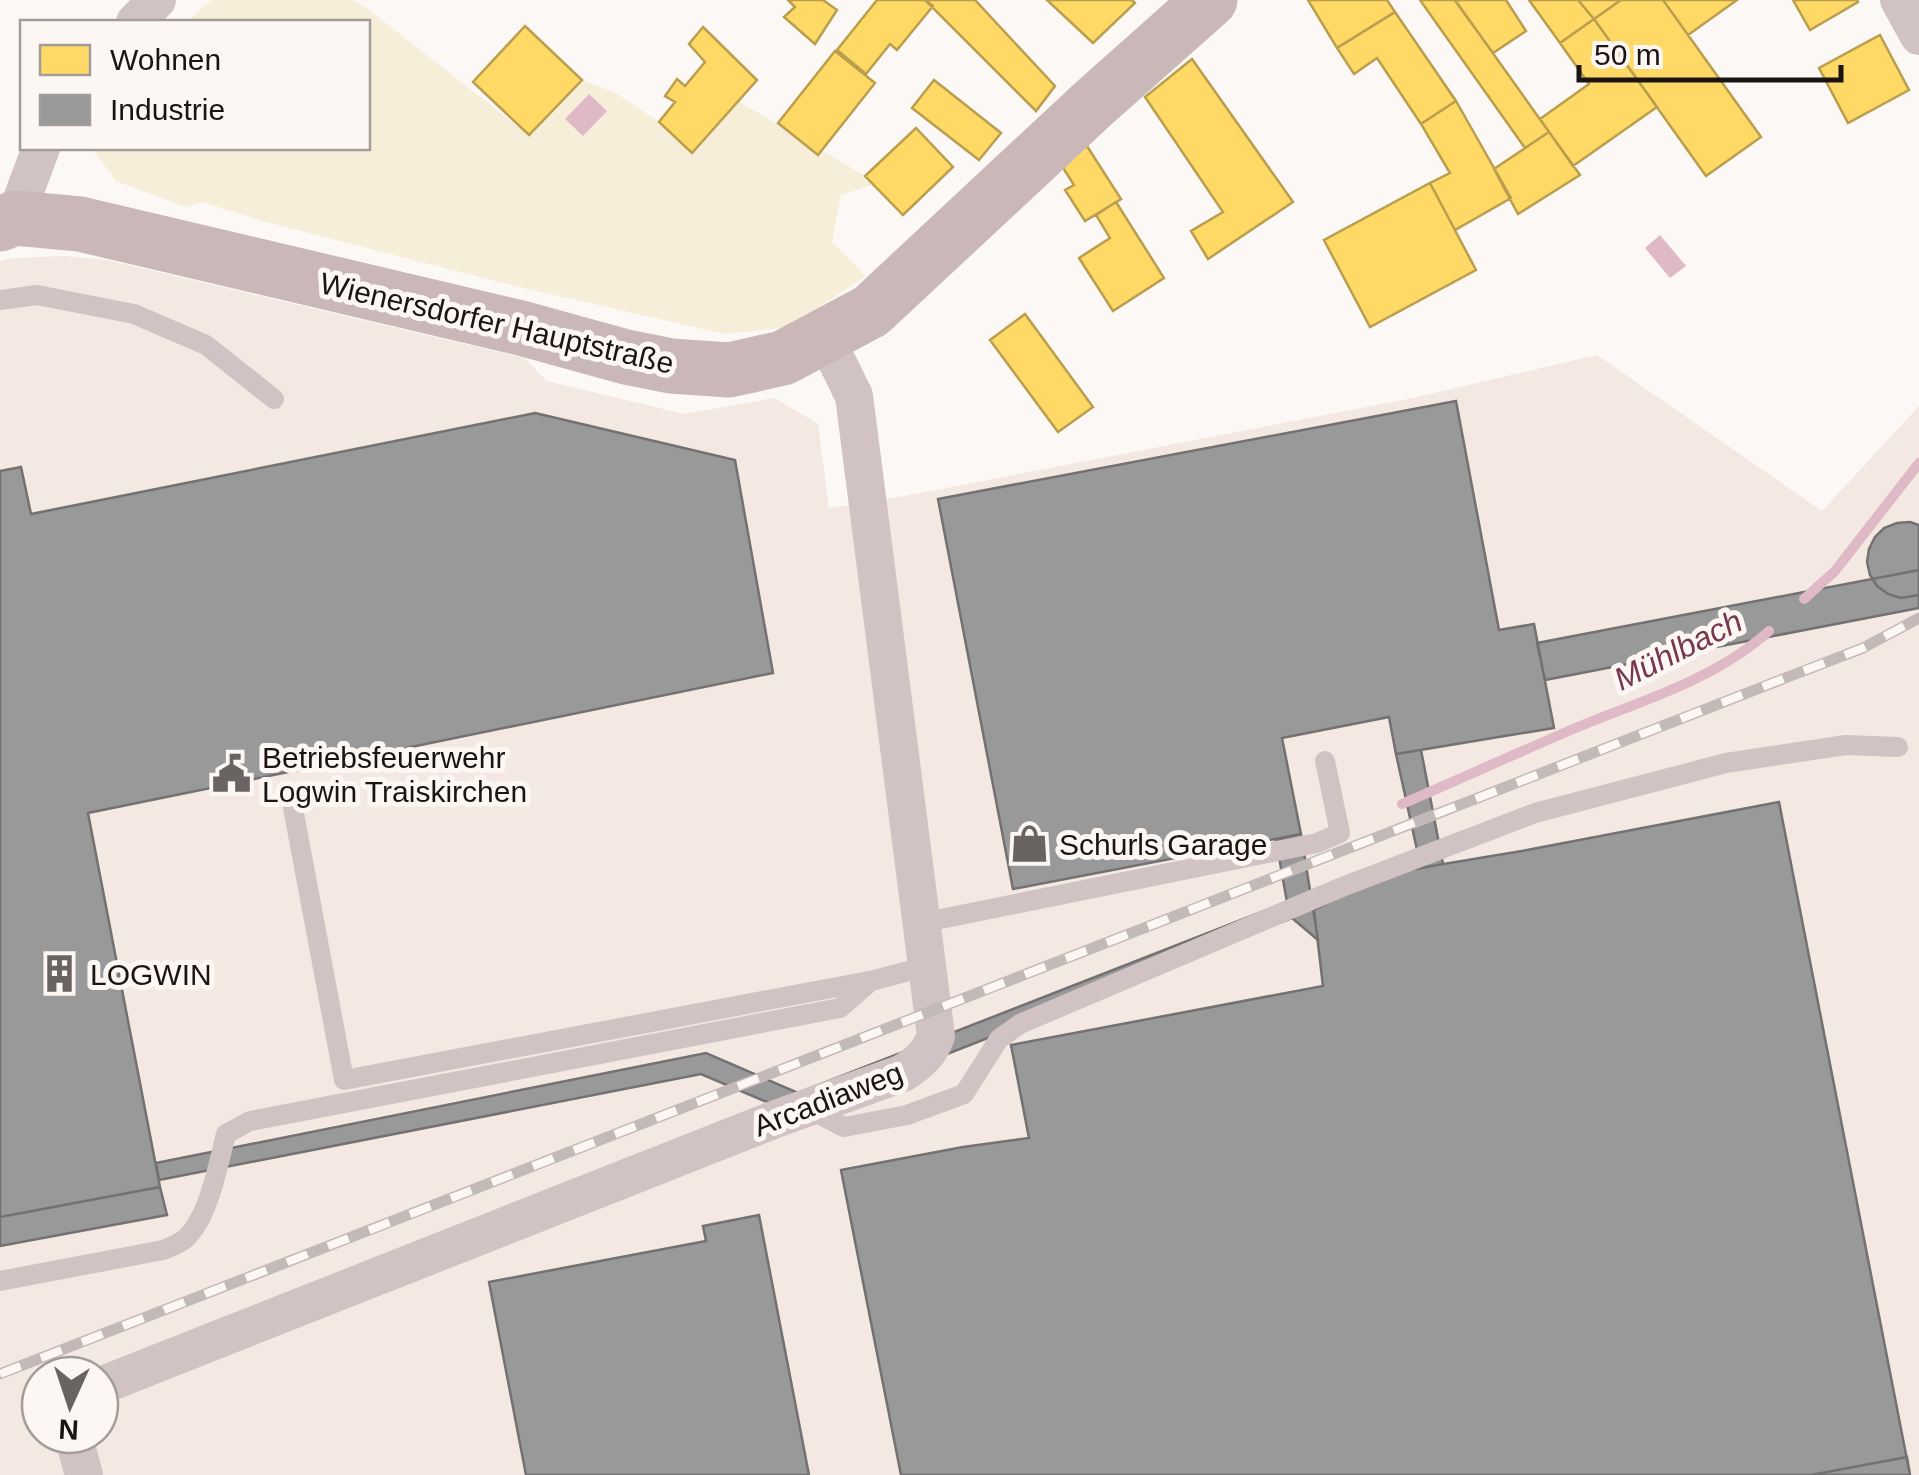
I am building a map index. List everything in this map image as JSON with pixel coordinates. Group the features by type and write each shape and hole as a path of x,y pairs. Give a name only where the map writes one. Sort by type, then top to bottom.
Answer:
{"street":[{"path":"137,20 157,0"},
{"path":"1899,0 1919,36"},
{"name":"Wienersdorfer Hauptstraße","path":"8,221 80,224 520,328 626,357 671,366 729,370 782,358 870,311 1207,1"},
{"path":"8,221 41,150"},
{"name":"Arcadiaweg","path":"120,1378 903,1072 930,1051 936,1036 854,396 824,335"}],"lane":[{"path":"0,300 37,296 134,314 206,345 274,400"},
{"path":"807,1108 844,1127 907,1115 964,1094 999,1040 1020,1024 1342,887 1535,812 1726,763 1846,746 1898,747"},
{"path":"921,922 1317,844 1340,834 1326,760"},
{"path":"293,808 344,1080 870,981 927,966"},
{"path":"0,1281 163,1250 183,1241 210,1195 226,1134 250,1121 840,1008 870,981"}],"shaded area":[{"path":"212,0 352,0 529,135 582,80 616,93 659,122 692,153 738,101 865,176 872,185 841,195 832,242 866,276 789,327 724,334 511,285 202,202 185,207 116,181 96,150 370,150 370,20 188,20"},
{"path":"589,94 607,111 583,136 565,119"},
{"path":"1660,235 1686,266 1670,278 1645,248"},
{"path":"65,256 107,260 524,358 547,381 684,414 775,398 818,424 829,508 1408,399 1597,355 1822,511 1919,406 1919,1475 0,1475 0,261"}],"building: Wohnen":[{"path":"788,0 823,0 837,10 815,44 784,17 795,7"},
{"path":"877,0 925,0 933,6 897,50 890,44 866,74 837,50"},
{"path":"925,0 975,0 1055,86 1036,111"},
{"path":"1047,0 1132,0 1135,3 1093,43"},
{"path":"1308,0 1387,0 1395,12 1337,48"},
{"path":"1420,0 1455,0 1549,132 1525,148"},
{"path":"1506,0 1526,31 1493,53 1456,2"},
{"path":"1529,0 1578,0 1594,19 1560,43"},
{"path":"1578,0 1621,0 1594,19"},
{"path":"1621,0 1663,0 1761,137 1706,176 1594,19"},
{"path":"1663,0 1737,0 1688,35"},
{"path":"1793,0 1857,0 1858,2 1810,30"},
{"path":"1395,12 1456,101 1421,124 1377,58 1354,74 1337,48"},
{"path":"1594,19 1657,107 1573,166 1540,119 1589,84 1560,43"},
{"path":"525,26 582,80 529,135 473,82"},
{"path":"703,27 757,80 692,153 659,122 675,102 665,96 677,79 685,86 705,62 689,44"},
{"path":"1880,35 1909,90 1848,123 1819,68"},
{"path":"835,51 875,83 818,155 778,123"},
{"path":"1192,59 1293,202 1208,259 1191,231 1223,212 1145,97"},
{"path":"934,80 1001,133 979,160 912,108"},
{"path":"1456,101 1511,198 1455,230 1430,183 1450,173 1421,124"},
{"path":"916,128 953,167 903,215 865,176"},
{"path":"1549,132 1580,175 1518,214 1494,169"},
{"path":"1085,143 1121,199 1085,221 1065,190 1074,185 1058,160"},
{"path":"1430,183 1476,270 1370,327 1324,240"},
{"path":"1116,202 1164,278 1113,311 1079,258 1110,238 1096,215"},
{"path":"1025,314 1093,407 1058,432 990,340"}],"building: Industrie":[{"path":"1456,401 1499,630 1534,624 1554,728 1396,754 1389,717 1282,738 1301,834 1013,889 938,499"},
{"name":"LOGWIN","path":"535,413 735,460 773,673 88,813 160,1187 0,1217 0,471 21,467 31,514"},
{"path":"1910,522 1919,525 1919,595 1901,598 1877,586 1867,562 1875,537 1884,528"},
{"path":"1919,570 1919,608 1545,680 1537,643"},
{"path":"1421,750 1443,864 1421,868 1396,754"},
{"path":"1779,802 1910,1475 901,1475 841,1170 1029,1138 1011,1045 1323,986 1314,910 1384,874"},
{"path":"1301,834 1318,940 1292,918 795,1114 701,1074 159,1180 156,1163 706,1053 798,1093 1287,902 1276,840"},
{"path":"160,1187 167,1215 0,1246 0,1217"},
{"path":"759,1215 809,1475 526,1475 489,1282 706,1241 703,1226"},
{"path":"1907,1457 1910,1475 1811,1475"}],"waterway":[{"name":"Mühlbach","path":"1804,599 1835,571 1919,463"},
{"name":"Mühlbach","path":"1402,804 1678,687 1726,662 1769,631"}],"railway":[{"path":"0,1374 1863,648 1919,618"}],"place":[{"name":"Betriebsfeuerwehr Logwin Traiskirchen","path":"232,774"},
{"name":"Schurls Garage","path":"1029,844"},
{"name":"LOGWIN","path":"60,974"}]}
